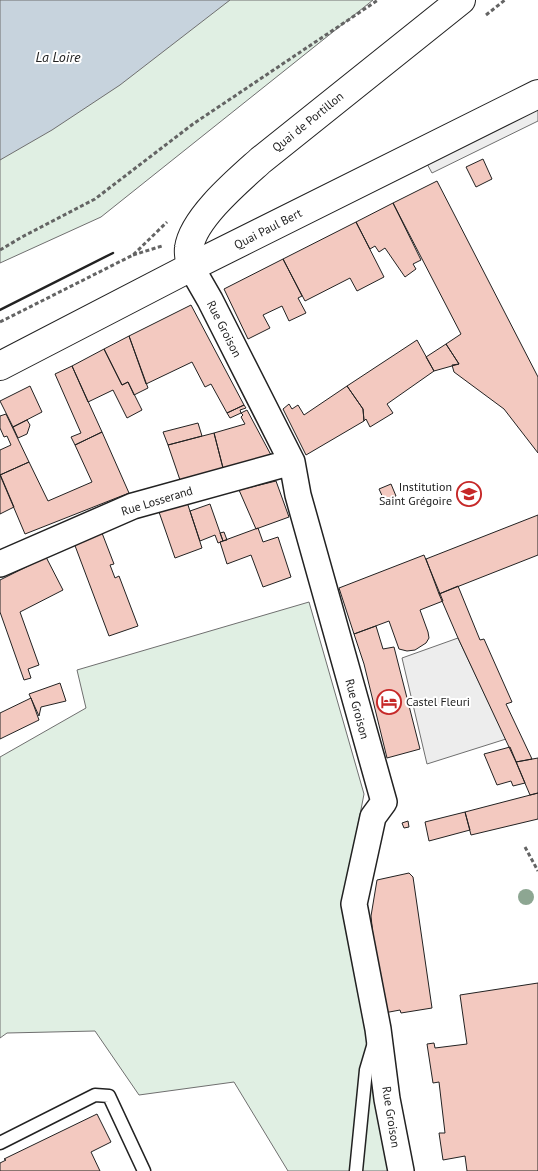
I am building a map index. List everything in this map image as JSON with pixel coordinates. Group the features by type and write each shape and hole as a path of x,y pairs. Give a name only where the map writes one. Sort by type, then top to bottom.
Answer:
{"main road":[{"name":"Quai de Portillon","path":"191,267 189,248 192,237 206,214 232,187 261,160 461,0"},
{"name":"Quai Paul Bert","path":"0,366 191,267 538,94"}],"street":[{"name":"Rue Groison","path":"191,267 210,300 292,462 301,505 384,802 373,817 354,904 378,1029 401,1171"},
{"name":"Rue Losserand","path":"0,564 133,506 292,462"}],"lane":[{"path":"356,1171 366,1070 378,1029"},
{"path":"0,1143 95,1095 109,1096 144,1171"}],"path":[{"path":"0,250 95,199 193,124 270,70 378,0"},
{"path":"0,322 133,255 173,216"},
{"path":"525,847 538,871"}],"green space":[{"path":"0,0 373,0 101,217 0,263"},
{"path":"309,602 364,794 343,902 395,1171 288,1171 234,1082 139,1095 95,1031 7,1033 0,1038 0,757 86,708 77,670"}],"shaded area":[{"path":"538,108 538,121 432,173 426,162"},
{"path":"458,638 506,739 427,764 402,658"}],"water":[{"name":"La Loire","path":"0,0 230,0 120,85 52,130 0,160"}],"building":[{"path":"483,159 492,179 476,187 466,167"},
{"path":"437,181 538,377 538,453 504,409 454,372 452,365 459,364 446,344 461,334 393,203"},
{"path":"393,203 421,260 413,264 416,269 405,277 385,248 379,252 375,246 370,249 356,222"},
{"path":"356,222 384,277 357,291 350,278 305,301 283,259"},
{"path":"283,259 302,296 298,298 306,313 289,321 282,306 263,315 270,328 248,339 224,289"},
{"path":"191,305 244,405 227,413 211,384 205,387 192,362 146,384 129,336"},
{"path":"129,336 148,388 134,395 128,382 122,385 104,349"},
{"path":"417,340 434,371 387,404 393,413 370,427 366,419 364,421 363,409 347,386"},
{"path":"446,344 459,364 434,371 426,357"},
{"path":"104,349 122,385 128,382 142,410 127,418 113,390 88,402 72,366"},
{"path":"72,366 102,432 75,445 71,437 81,433 55,374"},
{"path":"30,386 42,412 13,427 0,401"},
{"path":"347,386 363,409 364,421 306,455 283,409 289,404 292,409 298,405 304,415"},
{"path":"244,405 246,408 240,410 241,413 230,418 227,413"},
{"path":"247,410 271,455 223,468 214,433 245,424 241,413"},
{"path":"6,414 29,462 0,475 0,450 11,445 7,436 4,437 0,428 0,416"},
{"path":"27,420 30,425 27,434 18,438 13,427"},
{"path":"198,423 202,436 168,445 163,432"},
{"path":"102,432 129,493 25,534 0,475 29,462 48,501 92,482 75,445"},
{"path":"214,433 223,468 180,480 168,445"},
{"path":"0,474 14,507 0,514"},
{"path":"276,481 289,517 256,529 239,490"},
{"path":"391,484 396,496 384,500 379,489"},
{"path":"187,502 202,548 175,558 159,512"},
{"path":"210,504 223,541 218,543 215,535 200,541 190,511"},
{"path":"538,515 538,555 439,594 426,559"},
{"path":"258,528 263,542 278,537 291,577 263,587 251,555 227,564 220,542"},
{"path":"224,532 227,540 223,541 220,533"},
{"path":"102,533 114,564 110,565 115,578 119,576 138,626 109,636 74,543"},
{"path":"424,555 443,601 420,610 428,632 429,638 426,643 415,650 399,649 389,621 354,634 339,588"},
{"path":"46,557 63,590 20,612 39,665 28,669 31,678 24,680 0,612 0,580"},
{"path":"458,586 480,640 484,639 512,702 506,704 532,759 516,762 439,594"},
{"path":"376,626 383,649 394,647 420,749 387,758 364,664 354,634"},
{"path":"60,683 66,701 41,707 39,716 29,694"},
{"path":"31,698 39,720 0,739 0,713"},
{"path":"510,747 525,783 513,786 511,781 497,785 484,754"},
{"path":"538,758 538,793 530,795 516,762"},
{"path":"538,793 538,819 471,835 465,812"},
{"path":"465,812 470,830 429,841 425,822"},
{"path":"408,821 409,827 404,828 402,823"},
{"path":"409,873 413,877 432,1008 401,1013 400,1010 384,1013 376,967 371,916 377,880"},
{"path":"538,983 538,1171 467,1171 465,1156 443,1160 439,1133 445,1133 439,1082 433,1083 427,1044 434,1043 435,1048 467,1044 460,995"},
{"path":"97,1114 111,1142 91,1152 100,1171 0,1171 0,1163 6,1160 4,1159"}],"wall":[{"path":"0,310 113,253"}],"place":[{"name":"Institution Saint Grégoire","path":"469,494"},
{"name":"Castel Fleuri","path":"389,702"}]}
